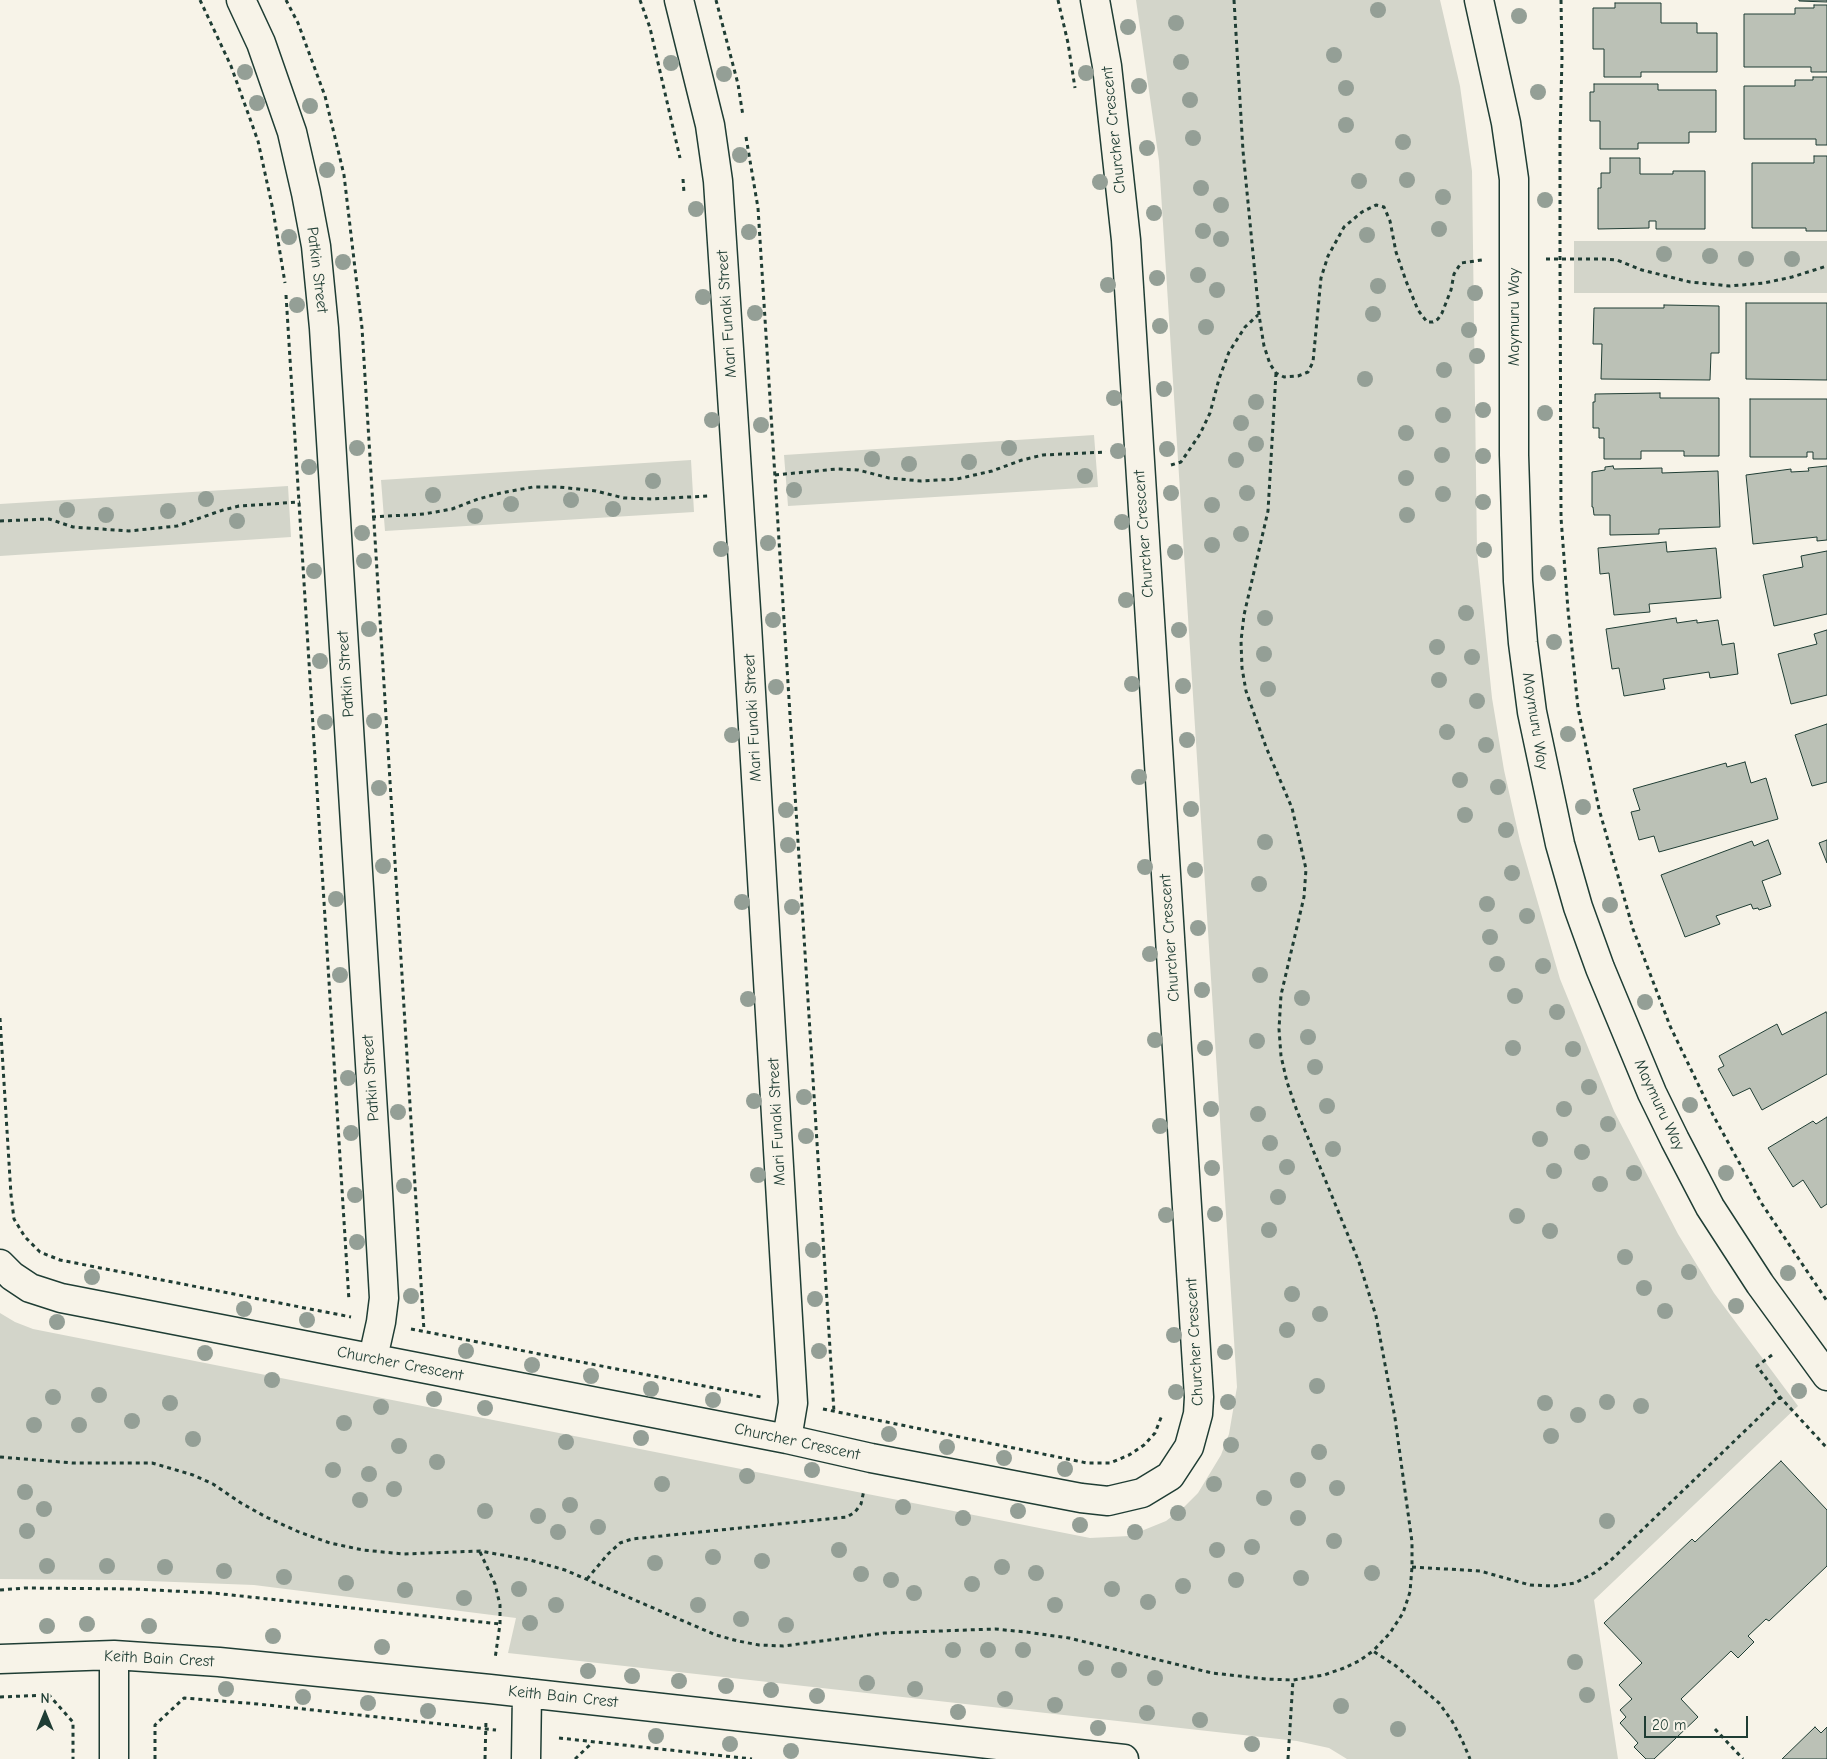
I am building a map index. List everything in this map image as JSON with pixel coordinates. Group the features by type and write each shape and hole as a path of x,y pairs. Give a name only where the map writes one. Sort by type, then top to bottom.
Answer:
{"street":[{"name":"Patkin Street","path":"241,0 261,43 292,132 316,246 324,328 384,1298 373,1358"},
{"name":"Mari Funaki Street","path":"679,0 710,126 718,181 793,1403 787,1439"},
{"name":"Churcher Crescent","path":"0,1264 12,1276 30,1288 61,1298 1081,1498 1108,1501 1142,1493 1170,1476 1189,1447 1198,1414 1199,1397 1126,240 1107,66 1095,0"},
{"name":"Maymuru Way","path":"1479,0 1500,89 1514,179 1514,454 1518,581 1523,643 1532,712 1560,844 1578,907 1600,968 1652,1092 1675,1140 1710,1207 1760,1284 1827,1376"},
{"name":"Keith Bain Crest","path":"0,1659 114,1655 229,1662 490,1688 1124,1759"},
{"path":"114,1655 114,1759"},
{"path":"526,1746 527,1693"}],"path":[{"path":"200,0 231,66 258,141 274,210 286,287 350,1317"},
{"path":"286,0 298,23 325,96 344,176 362,328 372,516 424,1331"},
{"path":"640,0 650,28 682,165"},
{"path":"1058,0 1068,43 1075,90"},
{"path":"1234,0 1243,151 1259,315 1264,346 1270,364 1276,373 1284,377 1298,376 1308,372 1313,362 1321,278 1328,256 1344,227 1362,212 1376,205 1384,207 1390,221 1396,252 1406,280 1418,310 1427,322 1433,322 1442,313 1454,274 1461,263 1488,260"},
{"path":"1561,0 1561,518 1578,708 1599,809 1633,929 1670,1026 1713,1116 1762,1204 1827,1301"},
{"path":"683,175 684,194"},
{"path":"758,208 834,1412"},
{"path":"1560,259 1617,260 1642,270 1690,282 1730,286 1764,283 1792,277 1827,266"},
{"path":"1166,466 1181,462 1188,454 1210,413 1219,379 1229,352 1245,327 1259,315"},
{"path":"0,1457 73,1463 152,1463 193,1475 213,1484 266,1517 330,1543 363,1550 403,1554 480,1551 530,1560 565,1570 716,1635 738,1642 759,1645 782,1646 884,1633 995,1629 1069,1638 1212,1673 1239,1677 1294,1680 1324,1675 1344,1668 1359,1661 1373,1651 1390,1633 1403,1613 1410,1592 1412,1542 1404,1477 1388,1376 1376,1316 1359,1262 1297,1111 1287,1082 1281,1056 1279,1029 1281,996 1304,897 1306,869 1302,844 1292,808 1266,747 1246,691 1242,668 1241,641 1244,615 1268,511 1271,486 1276,373"},
{"path":"1105,443 1106,460"},
{"path":"774,475 858,470 889,478 921,481 948,479 992,471 1022,460 1043,455 1106,452"},
{"path":"336,519 433,512 501,493 533,487 559,487 596,491 624,498 652,499 738,493"},
{"path":"0,521 49,519 73,527 129,532 177,526 239,506 300,502"},
{"path":"0,1018 14,1219 25,1237 40,1252 60,1260 793,1403 1087,1463 1110,1463 1129,1455 1144,1445 1155,1433 1164,1412"},
{"path":"1757,1366 1780,1397 1827,1448"},
{"path":"1412,1567 1480,1571 1530,1585 1554,1586 1575,1583 1594,1573 1610,1560 1780,1397"},
{"path":"587,1580 608,1554 620,1543 632,1539 846,1517 861,1504 878,1420"},
{"path":"480,1551 495,1584 500,1605 500,1624 485,1729 485,1759"},
{"path":"0,1590 25,1588 133,1589 213,1593 500,1624"},
{"path":"1373,1651 1396,1666 1439,1704 1456,1727 1470,1759"},
{"path":"1288,1759 1294,1680"},
{"path":"0,1697 49,1696 73,1722 73,1759"},
{"path":"155,1759 155,1725 184,1698 258,1704 485,1729 526,1746 594,1741 752,1759"},
{"path":"1715,1729 1743,1759"},
{"path":"575,1759 594,1741"}],"shaded area":[{"path":"1136,0 1440,0 1460,86 1472,171 1477,552 1492,698 1504,770 1520,841 1560,979 1614,1111 1678,1234 1714,1293 1798,1406 1594,1600 1618,1759 1347,1759 1329,1748 1297,1741 508,1653 516,1618 254,1585 122,1580 0,1579 0,1313 15,1322 33,1329 1090,1538 1129,1536 1166,1521 1198,1493 1221,1455 1229,1434 1237,1387 1159,161"},
{"path":"1574,241 1827,241 1827,293 1574,293"},
{"path":"1094,435 1098,487 788,506 784,455"},
{"path":"691,460 694,512 385,531 381,480"},
{"path":"288,486 291,537 0,556 0,504"}],"building":[{"path":"1827,0 1827,2 1799,1"},
{"path":"1615,3 1661,3 1661,23 1697,23 1697,33 1717,33 1717,72 1641,72 1641,77 1604,77 1604,49 1593,49 1593,8 1615,8"},
{"path":"1814,5 1827,5 1827,72 1811,72 1811,67 1744,67 1744,14 1795,14 1795,8 1814,8"},
{"path":"1813,77 1827,77 1827,145 1816,145 1816,139 1744,139 1744,86 1795,86 1795,80 1813,80"},
{"path":"1594,84 1658,84 1658,90 1716,90 1716,132 1689,132 1689,143 1638,143 1638,149 1600,149 1600,121 1590,121 1590,92 1594,92"},
{"path":"1814,156 1827,156 1827,231 1806,231 1806,228 1752,228 1752,163 1814,163"},
{"path":"1610,158 1640,158 1640,174 1673,174 1673,171 1705,171 1705,229 1656,229 1656,221 1649,221 1649,228 1598,229 1598,188 1601,188 1601,173 1610,173"},
{"path":"1746,303 1827,303 1827,380 1746,379"},
{"path":"1664,305 1719,306 1719,353 1711,353 1710,380 1601,379 1602,344 1593,344 1594,308 1664,308"},
{"path":"1660,393 1660,398 1719,398 1719,456 1684,456 1684,451 1641,451 1641,459 1604,459 1604,438 1599,438 1599,428 1593,428 1593,402 1595,402 1595,394"},
{"path":"1750,399 1827,399 1827,459 1813,459 1813,452 1807,452 1807,457 1750,457"},
{"path":"1613,466 1614,469 1662,468 1662,473 1718,471 1720,527 1659,529 1659,534 1610,535 1610,515 1594,515 1592,507 1592,472 1605,470 1605,467"},
{"path":"1827,466 1827,540 1817,541 1817,537 1753,544 1746,475 1791,469 1791,472 1809,471 1808,468"},
{"path":"1666,542 1667,552 1716,548 1721,598 1649,604 1650,612 1614,615 1609,573 1600,574 1598,548"},
{"path":"1827,551 1827,614 1774,626 1763,575 1803,567 1801,556"},
{"path":"1676,618 1677,623 1697,620 1697,623 1718,620 1722,645 1734,643 1738,674 1710,678 1709,672 1663,679 1665,689 1624,696 1619,668 1612,669 1606,629"},
{"path":"1827,630 1827,695 1791,704 1778,654 1817,644 1814,634"},
{"path":"1827,724 1827,782 1812,786 1795,735"},
{"path":"1745,762 1751,783 1766,778 1778,819 1659,852 1654,836 1639,840 1631,812 1640,810 1633,789 1726,763 1727,767"},
{"path":"1768,840 1781,874 1762,881 1771,906 1759,910 1758,908 1753,909 1751,904 1716,916 1720,924 1685,937 1661,875 1752,841 1754,846"},
{"path":"1827,840 1827,863 1819,843"},
{"path":"1826,1012 1827,1074 1762,1110 1750,1088 1733,1096 1718,1069 1724,1066 1719,1056 1777,1024 1782,1035"},
{"path":"1827,1117 1827,1204 1821,1208 1803,1180 1793,1187 1768,1148 1813,1121 1816,1124"},
{"path":"1781,1461 1827,1510 1827,1566 1769,1621 1766,1619 1748,1636 1754,1642 1738,1658 1731,1651 1681,1699 1698,1717 1654,1759 1646,1759 1634,1747 1638,1743 1620,1723 1626,1717 1620,1710 1632,1699 1619,1685 1642,1663 1604,1623 1692,1539 1695,1542"},
{"path":"1815,1727 1821,1733 1827,1727 1827,1759 1782,1759"}]}
